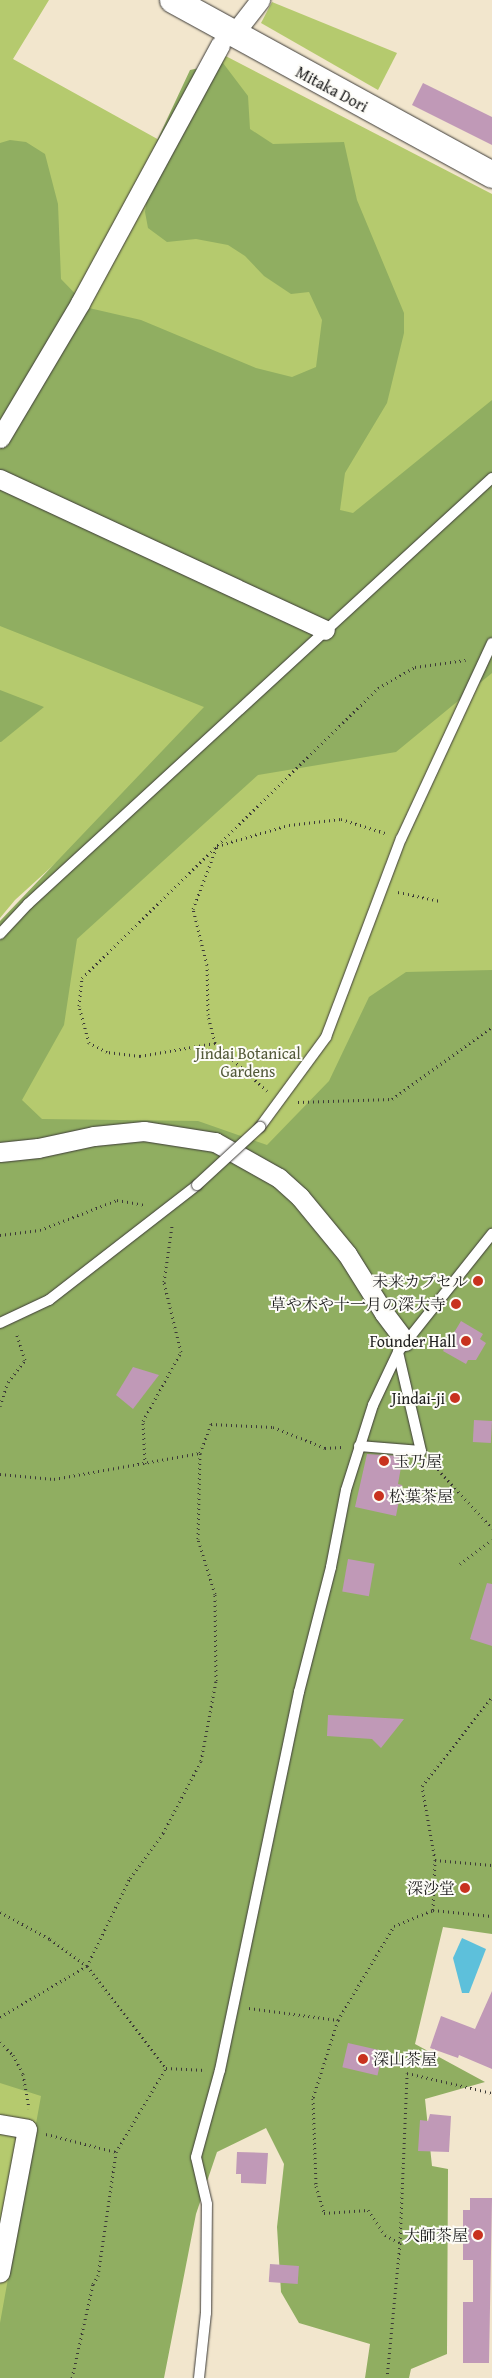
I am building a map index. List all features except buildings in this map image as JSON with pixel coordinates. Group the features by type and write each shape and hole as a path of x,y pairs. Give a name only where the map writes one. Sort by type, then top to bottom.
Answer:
{"main road":[{"name":"Mitaka Dori","path":"172,0 226,40 492,175"}],"street":[{"path":"0,438 80,302 226,40 260,0"},
{"path":"0,479 326,630"},
{"path":"0,1152 38,1148 94,1136 144,1131 215,1142 279,1178 300,1197 347,1254 402,1347"},
{"path":"0,2124 27,2129 0,2272"}],"lane":[{"path":"0,934 28,904 492,478"},
{"path":"0,1323 49,1300 197,1185 260,1127 326,1037 401,839 492,644"},
{"path":"199,2378 206,2312 207,2204 196,2157 220,2070 299,1692 359,1446 373,1405 402,1347 492,1234"},
{"path":"359,1446 421,1451 402,1347"}],"path":[{"path":"215,1044 140,1056 107,1052 89,1043 80,1006 82,978 378,688 415,668 484,658"},
{"path":"217,846 289,825 341,819 401,839"},
{"path":"217,846 193,908 207,965 208,1015 215,1044 278,1102 392,1099 492,1027"},
{"path":"382,888 440,900"},
{"path":"0,1235 40,1230 117,1200 165,1209"},
{"path":"145,1464 143,1422 181,1352 164,1282 176,1201"},
{"path":"0,1406 8,1382 25,1360 10,1318"},
{"path":"0,2017 87,1966 130,1878 163,1833 201,1762 216,1680 215,1594 198,1539 200,1453 211,1424 273,1427 326,1448 359,1446"},
{"path":"421,1451 492,1528"},
{"path":"0,1474 54,1479 107,1467 145,1464 200,1453"},
{"path":"460,1564 492,1540"},
{"path":"432,1910 435,1860 422,1786 492,1697"},
{"path":"435,1860 492,1865"},
{"path":"400,2243 385,2235 368,2210 324,2214 316,2186 313,2098 338,2020 394,1926 432,1910 492,1916"},
{"path":"0,1912 50,1939 87,1966 166,2068"},
{"path":"233,2006 338,2020"},
{"path":"0,2042 13,2055 23,2074 28,2097 27,2129 116,2152"},
{"path":"166,2068 220,2070"},
{"path":"72,2378 93,2284 98,2276 116,2152 166,2068"},
{"path":"387,2378 400,2243 407,2073 492,2093"}],"green space":[{"path":"0,0 49,0 13,59 161,141 216,51 492,194 492,467 15,900 0,918"},
{"path":"272,2 397,53 378,90 261,23"},
{"path":"223,63 248,96 250,129 273,144 344,142 357,200 404,313 404,333 387,403 345,473 340,510 353,513 492,400 492,673 396,752 258,775 77,939 64,1025 22,1100 42,1119 198,1121 267,1145 329,1081 369,997 406,972 492,970 492,1934 443,1927 415,2044 485,2082 425,2099 432,2166 448,2169 447,2354 411,2369 409,2378 365,2378 370,2344 299,2323 281,2292 277,2227 284,2164 266,2128 217,2152 196,2214 164,2378 0,2378 0,2323 41,2096 0,2083 0,921 204,707 0,626 0,143 10,140 26,142 45,154 58,204 61,279 89,308 141,320 256,368 292,377 316,367 322,320 309,292 291,294 264,276 245,256 228,245 196,239 167,242 148,228 145,212 154,147 190,70"},
{"name":"Jindai Botanical Gardens","path":"492,502 492,1195 0,2378 0,968"},
{"path":"0,690 44,707 1,742 0,742"}],"water":[{"path":"462,1938 486,1949 469,1993 462,1993 453,1958"}],"place":[{"name":"未来カプセル","path":"478,1281"},
{"name":"草や木や十一月の深大寺","path":"456,1304"},
{"name":"Founder Hall","path":"466,1341"},
{"name":"Jindai-ji","path":"455,1398"},
{"name":"玉乃屋","path":"384,1461"},
{"name":"松葉茶屋","path":"379,1496"},
{"name":"深沙堂","path":"465,1888"},
{"name":"深山茶屋","path":"363,2059"},
{"name":"大師茶屋","path":"478,2235"}]}
